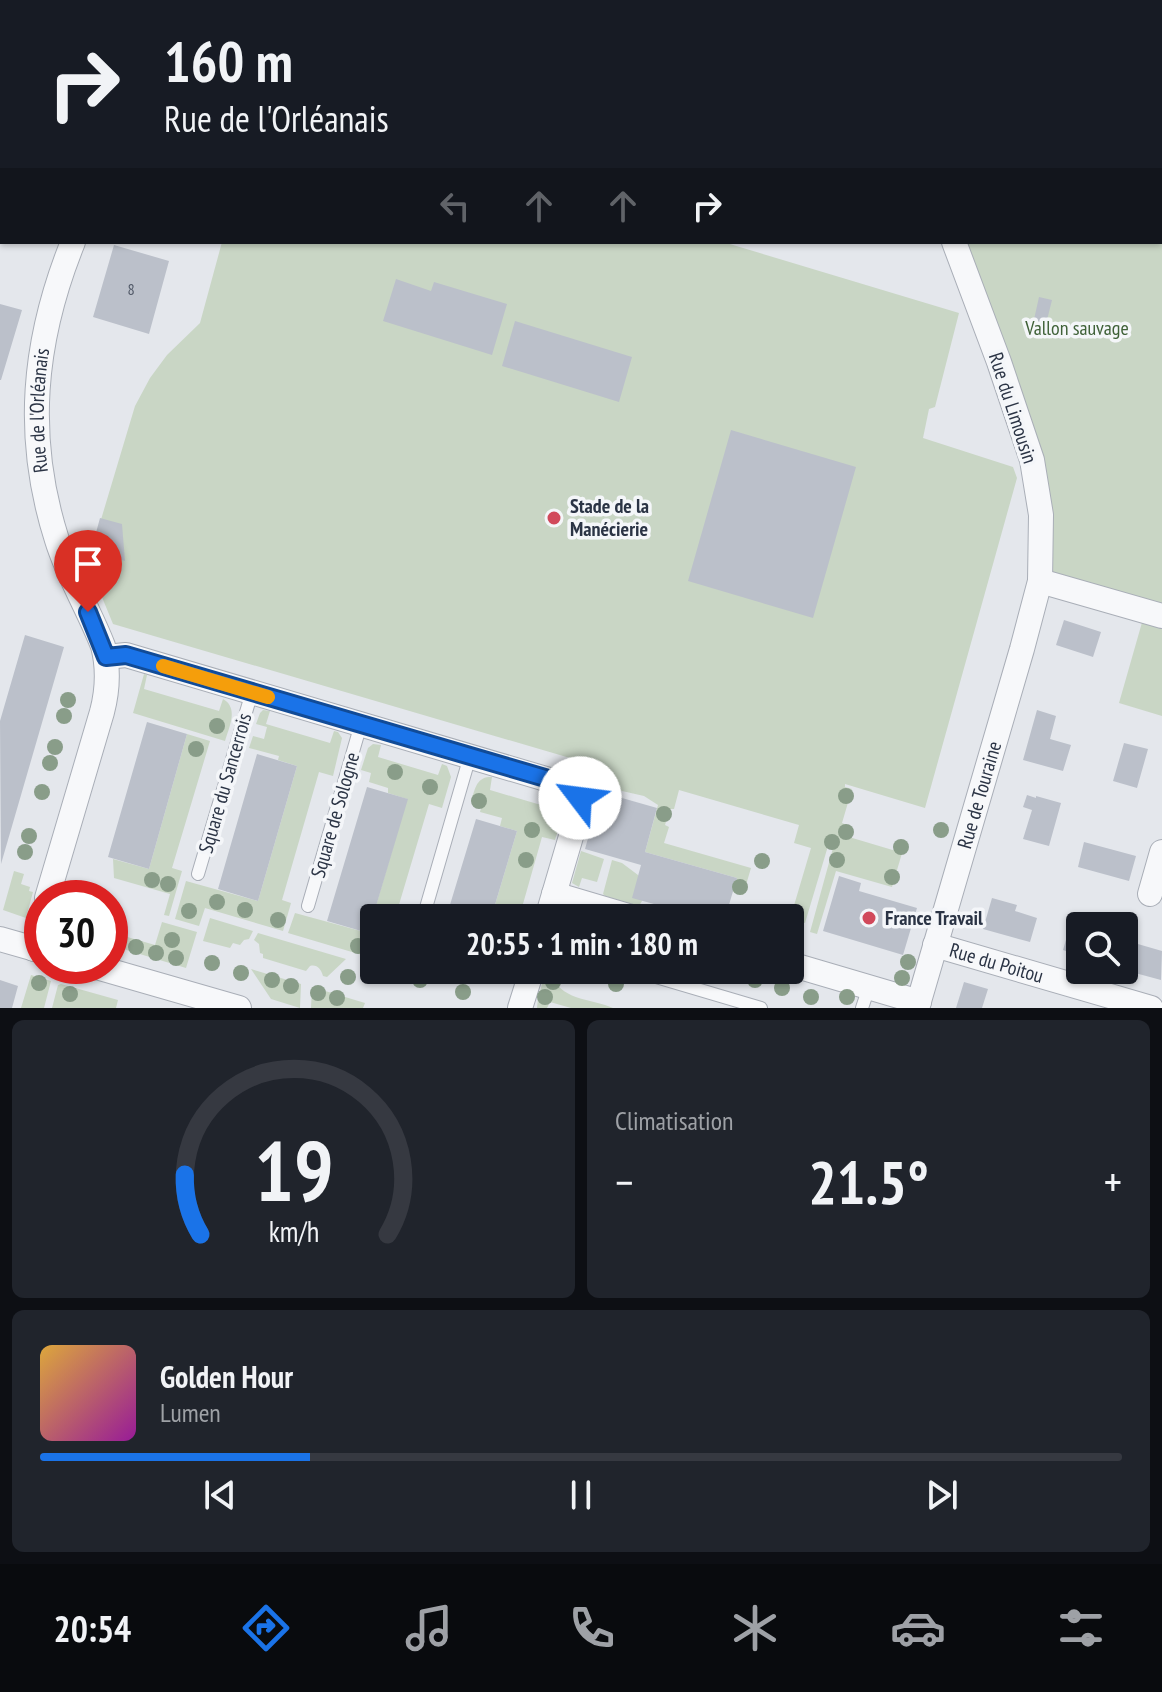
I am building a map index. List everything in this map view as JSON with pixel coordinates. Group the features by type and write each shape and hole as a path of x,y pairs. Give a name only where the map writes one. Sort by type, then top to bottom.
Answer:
{"street":[{"name":"Rue de l'Orléanais","path":"52,880 108,680 106,657 96,629 57,540 45,496 37,437 36,399 43,343 55,290 72,244"},
{"name":"Rue du Limousin","path":"955,244 1032,460 1041,515 1040,581"},
{"path":"1040,581 1162,616"},
{"name":"Rue de Touraine","path":"918,1005 1040,581"},
{"path":"106,657 126,655 569,785 579,793 580,806 551,904"},
{"path":"1150,894 1162,852"},
{"path":"554,894 588,904"},
{"path":"0,939 24,946"},
{"name":"Rue du Poitou","path":"935,945 1151,1008"},
{"path":"804,970 866,998 918,1005"},
{"path":"128,976 239,1008"},
{"path":"520,1008 528,984"}],"lane":[{"name":"Square du Sancerrois","path":"198,874 252,692"},
{"name":"Square de Sologne","path":"308,906 361,724"},
{"path":"427,904 470,756"},
{"path":"680,984 761,1008"}],"green space":[{"name":"Stade de la Manécierie","path":"221,244 730,244 959,313 935,407 929,409 923,438 1013,467 1017,478 925,808 845,784 845,787 852,789 842,823 852,827 849,837 896,851 900,842 905,843 892,887 836,871 817,934 810,932 833,848 831,836 804,923 804,904 794,904 811,848 794,843 799,825 679,790 674,809 670,809 665,825 669,827 664,843 751,868 743,895 733,892 737,878 645,852 658,805 644,796 600,786 604,768 113,624 88,563 135,406 167,355 200,323"},
{"name":"Vallon sauvage","path":"955,244 1162,244 1162,616 1040,581 1041,515"},
{"path":"1143,619 1162,625 1162,716 1119,703"},
{"path":"144,674 147,675 144,689 219,711 223,699 228,703 232,718 225,741 133,713"},
{"path":"263,710 270,711 266,724 330,743 334,731 342,738 333,776 319,772 282,900 291,903 283,931 205,908 199,926 175,919 186,881 258,901 297,766 278,760 279,756 249,748 253,736 264,739 267,727 256,724"},
{"path":"187,734 210,741 172,868 182,871 169,916 164,915 170,894 114,878 113,859 149,869"},
{"path":"373,744 381,745 378,757 438,775 442,764 447,766 451,777 442,808 429,804 399,904 376,904 407,799 369,782 371,773 361,770 368,748"},
{"path":"492,777 490,790 551,808 556,796 562,805 555,840 542,837 523,904 495,904 517,831 500,826 502,818 480,812 482,804 471,801 479,782"},
{"path":"581,851 604,859 597,882 582,878 579,887 572,883"},
{"path":"612,860 638,875 640,904 603,894"},
{"path":"14,871 24,874 21,884 24,885 24,917 3,910"},
{"path":"295,913 360,931 360,954 288,933"},
{"path":"210,918 253,931 249,939 240,945 233,943 230,948 203,941"},
{"path":"162,922 197,932 186,968 128,950 128,937 155,945"},
{"path":"258,933 346,959 327,977 315,966 310,966 306,971 263,958 259,944 254,940"},
{"path":"251,969 301,984 300,1008 271,999"},
{"path":"28,984 50,984 44,1008 21,1008"},
{"path":"542,984 558,984 576,997 613,1008 571,1008 550,1002 547,1008 537,1008"},
{"path":"58,985 118,1000 116,1008 52,1008"},
{"path":"312,987 365,1003 363,1008 311,1008"}],"building":[{"path":"114,245 169,261 149,334 93,317"},
{"path":"396,279 431,291 434,282 507,304 492,355 383,321"},
{"path":"1039,297 1052,300 1045,328 1033,324"},
{"path":"0,304 22,310 1,380 0,380"},
{"path":"515,321 632,357 619,402 502,366"},
{"path":"731,430 856,467 813,618 688,581"},
{"path":"100,518 122,524 125,561 91,551"},
{"path":"1064,620 1101,632 1093,657 1056,645"},
{"path":"25,635 64,647 1,864 0,721"},
{"path":"1037,710 1056,716 1050,739 1071,745 1063,771 1023,760"},
{"path":"147,722 187,734 149,869 108,857"},
{"path":"1124,743 1148,749 1137,788 1113,781"},
{"path":"257,754 297,766 258,901 218,889"},
{"path":"367,787 408,799 377,904 360,904 360,931 327,921"},
{"path":"601,792 657,808 645,852 737,878 729,904 654,904 632,898 641,865 585,849"},
{"path":"1027,795 1061,803 1049,846 1023,839 1032,810 1023,807"},
{"path":"476,819 517,831 495,904 450,904"},
{"path":"1084,842 1136,856 1129,881 1078,867"},
{"path":"839,876 861,883 859,891 917,908 903,955 823,931"},
{"path":"992,898 1017,905 1015,911 1037,918 1030,942 983,929"},
{"path":"1138,944 1162,951 1161,980 1138,974"},
{"path":"0,980 18,986 12,1008 0,1008"},
{"path":"964,982 988,989 982,1008 956,1008"}],"slow traffic":[{"path":"163,666 268,697"}],"place":[{"name":"Stade de la Manécierie","path":"554,518"},
{"name":"France Travail","path":"869,918"}],"route":[{"path":"88,612 106,657 126,655 569,785 576,789 580,798"}]}
